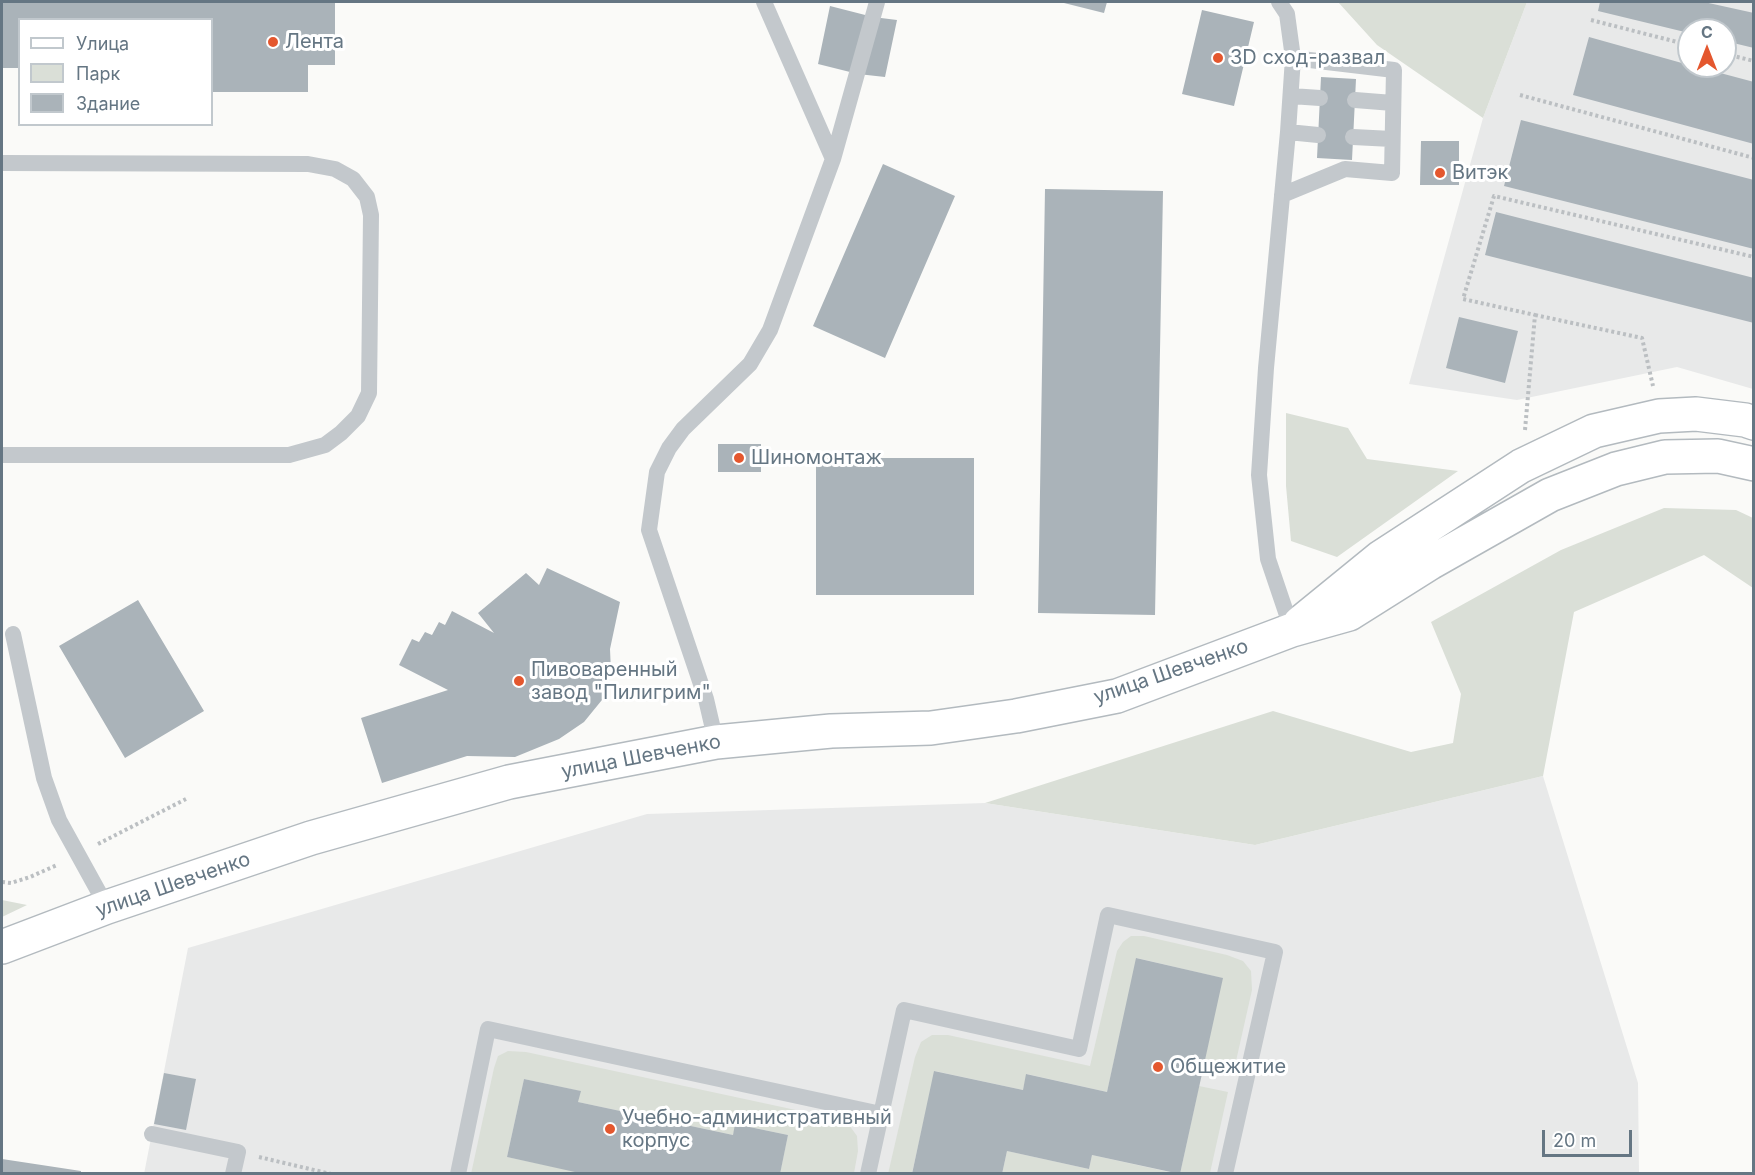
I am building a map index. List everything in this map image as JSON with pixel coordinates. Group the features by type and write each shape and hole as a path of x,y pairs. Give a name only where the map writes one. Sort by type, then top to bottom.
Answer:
{"main road":[{"path":"1292,630 1381,557 1521,466 1594,431 1659,416 1696,414 1754,423"},
{"path":"1292,630 1349,614 1430,563 1550,495 1616,469 1665,457 1718,456 1754,464"},
{"name":"улица Шевченко","path":"2,947 107,907 311,838 509,782 716,742 831,731 931,728 1016,716 1117,696 1292,630"}],"lane":[{"path":"764,2 833,159"},
{"path":"716,742 706,699 650,530 657,472 669,448 684,429 750,364 770,330 833,159 877,2"},
{"path":"1280,2 1287,14 1293,58 1259,475 1268,559 1292,630"},
{"path":"1282,195 1345,170 1392,172 1394,70 1293,58"},
{"path":"1291,96 1320,98"},
{"path":"1355,100 1393,103"},
{"path":"1288,132 1318,135"},
{"path":"1353,137 1392,139"},
{"path":"2,163 308,164 335,170 353,178 367,197 371,215 369,393 358,416 341,434 325,445 289,455 2,455"},
{"path":"13,634 44,778 59,820 107,907"},
{"path":"868,1173 904,1010 1078,1049 1108,915 1275,952 1225,1173"},
{"path":"458,1173 488,1029 881,1114"},
{"path":"152,1134 238,1152 233,1173"}],"path":[{"path":"1591,20 1677,42"},
{"path":"1737,57 1754,62"},
{"path":"1520,95 1754,159"},
{"path":"1659,416 1642,338 1463,299 1494,196 1754,257"},
{"path":"1521,466 1535,315"},
{"path":"238,1152 332,1173"}],"shaded area":[{"path":"1527,2 1753,2 1753,389 1677,367 1517,400 1409,384 1483,118"},
{"path":"1543,776 1638,1083 1639,1173 144,1174 188,948 647,814 985,803 1255,845"}],"green space":[{"path":"1338,2 1527,2 1483,118 1377,45"},
{"path":"1286,413 1348,428 1367,459 1458,471 1337,557 1291,541 1286,486"},
{"path":"1664,508 1736,510 1753,518 1753,588 1704,555 1574,612 1543,776 1255,845 985,803 1273,711 1411,752 1453,743 1461,694 1431,622 1561,550"},
{"path":"2,900 27,905 2,917"},
{"path":"1131,936 1144,936 1227,955 1243,961 1251,971 1252,990 1234,1070 1204,1063 1222,978 1137,958 1107,1092 1027,1074 1023,1090 935,1071 912,1173 888,1174 915,1057 921,1042 932,1035 948,1035 1090,1066 1117,951"},
{"path":"508,1051 526,1052 833,1118 849,1125 857,1136 858,1151 854,1173 780,1173 788,1135 736,1124 733,1135 578,1102 580,1091 524,1079 507,1157 584,1173 471,1174 494,1068 498,1056"},
{"path":"1199,1086 1228,1092 1210,1173 1180,1174"},
{"path":"1007,1151 1089,1169 1092,1155 1178,1174 1002,1174"}],"building":[{"name":"Лента","path":"2,2 335,2 335,65 308,65 308,92 213,92 213,18 18,18 18,68 2,68"},
{"path":"1060,2 1107,2 1104,13"},
{"path":"1600,2 1704,2 1754,13 1754,48 1737,44 1737,18 1677,18 1677,30 1598,11"},
{"path":"830,6 873,17 897,20 885,77 858,74 818,64"},
{"name":"3D сход-развал","path":"1202,10 1254,22 1234,106 1182,94"},
{"path":"1589,37 1677,62 1677,78 1737,77 1754,82 1754,144 1573,95"},
{"path":"1321,77 1356,79 1352,160 1317,158"},
{"path":"1521,120 1754,180 1754,249 1504,186"},
{"name":"Витэк","path":"1421,141 1459,141 1459,185 1420,185"},
{"path":"883,164 955,196 885,358 813,326"},
{"path":"1045,189 1163,191 1155,615 1038,613"},
{"path":"1496,212 1754,278 1754,323 1485,255"},
{"path":"1459,317 1518,331 1505,383 1446,368"},
{"name":"Шиномонтаж","path":"718,444 761,444 761,472 718,472"},
{"path":"816,458 974,458 974,595 816,595"},
{"name":"Пивоваренный завод \"Пилигрим\"","path":"547,568 620,602 610,649 611,672 606,695 584,722 559,739 515,757 467,756 382,783 361,718 448,690 399,665 412,639 419,642 425,632 432,635 439,622 445,625 452,611 494,633 478,613 526,573 539,585"},
{"path":"138,600 204,711 125,758 59,646"},
{"name":"Общежитие","path":"1136,958 1223,978 1180,1174 1092,1155 1089,1169 1007,1151 1002,1174 912,1174 934,1071 1023,1090 1026,1074 1107,1092"},
{"path":"164,1073 196,1079 186,1130 154,1124"},
{"name":"Учебно-административный корпус","path":"524,1079 581,1091 578,1102 733,1135 735,1124 788,1135 780,1174 584,1174 507,1157"},
{"path":"2,1159 81,1171 81,1174 2,1174"}],"place":[{"name":"Лента","path":"273,42"},
{"name":"3D сход-развал","path":"1218,58"},
{"name":"Витэк","path":"1440,173"},
{"name":"Шиномонтаж","path":"739,458"},
{"name":"Пивоваренный завод \"Пилигрим\"","path":"519,681"},
{"name":"Общежитие","path":"1158,1067"},
{"name":"Учебно-административный корпус","path":"610,1129"}]}
